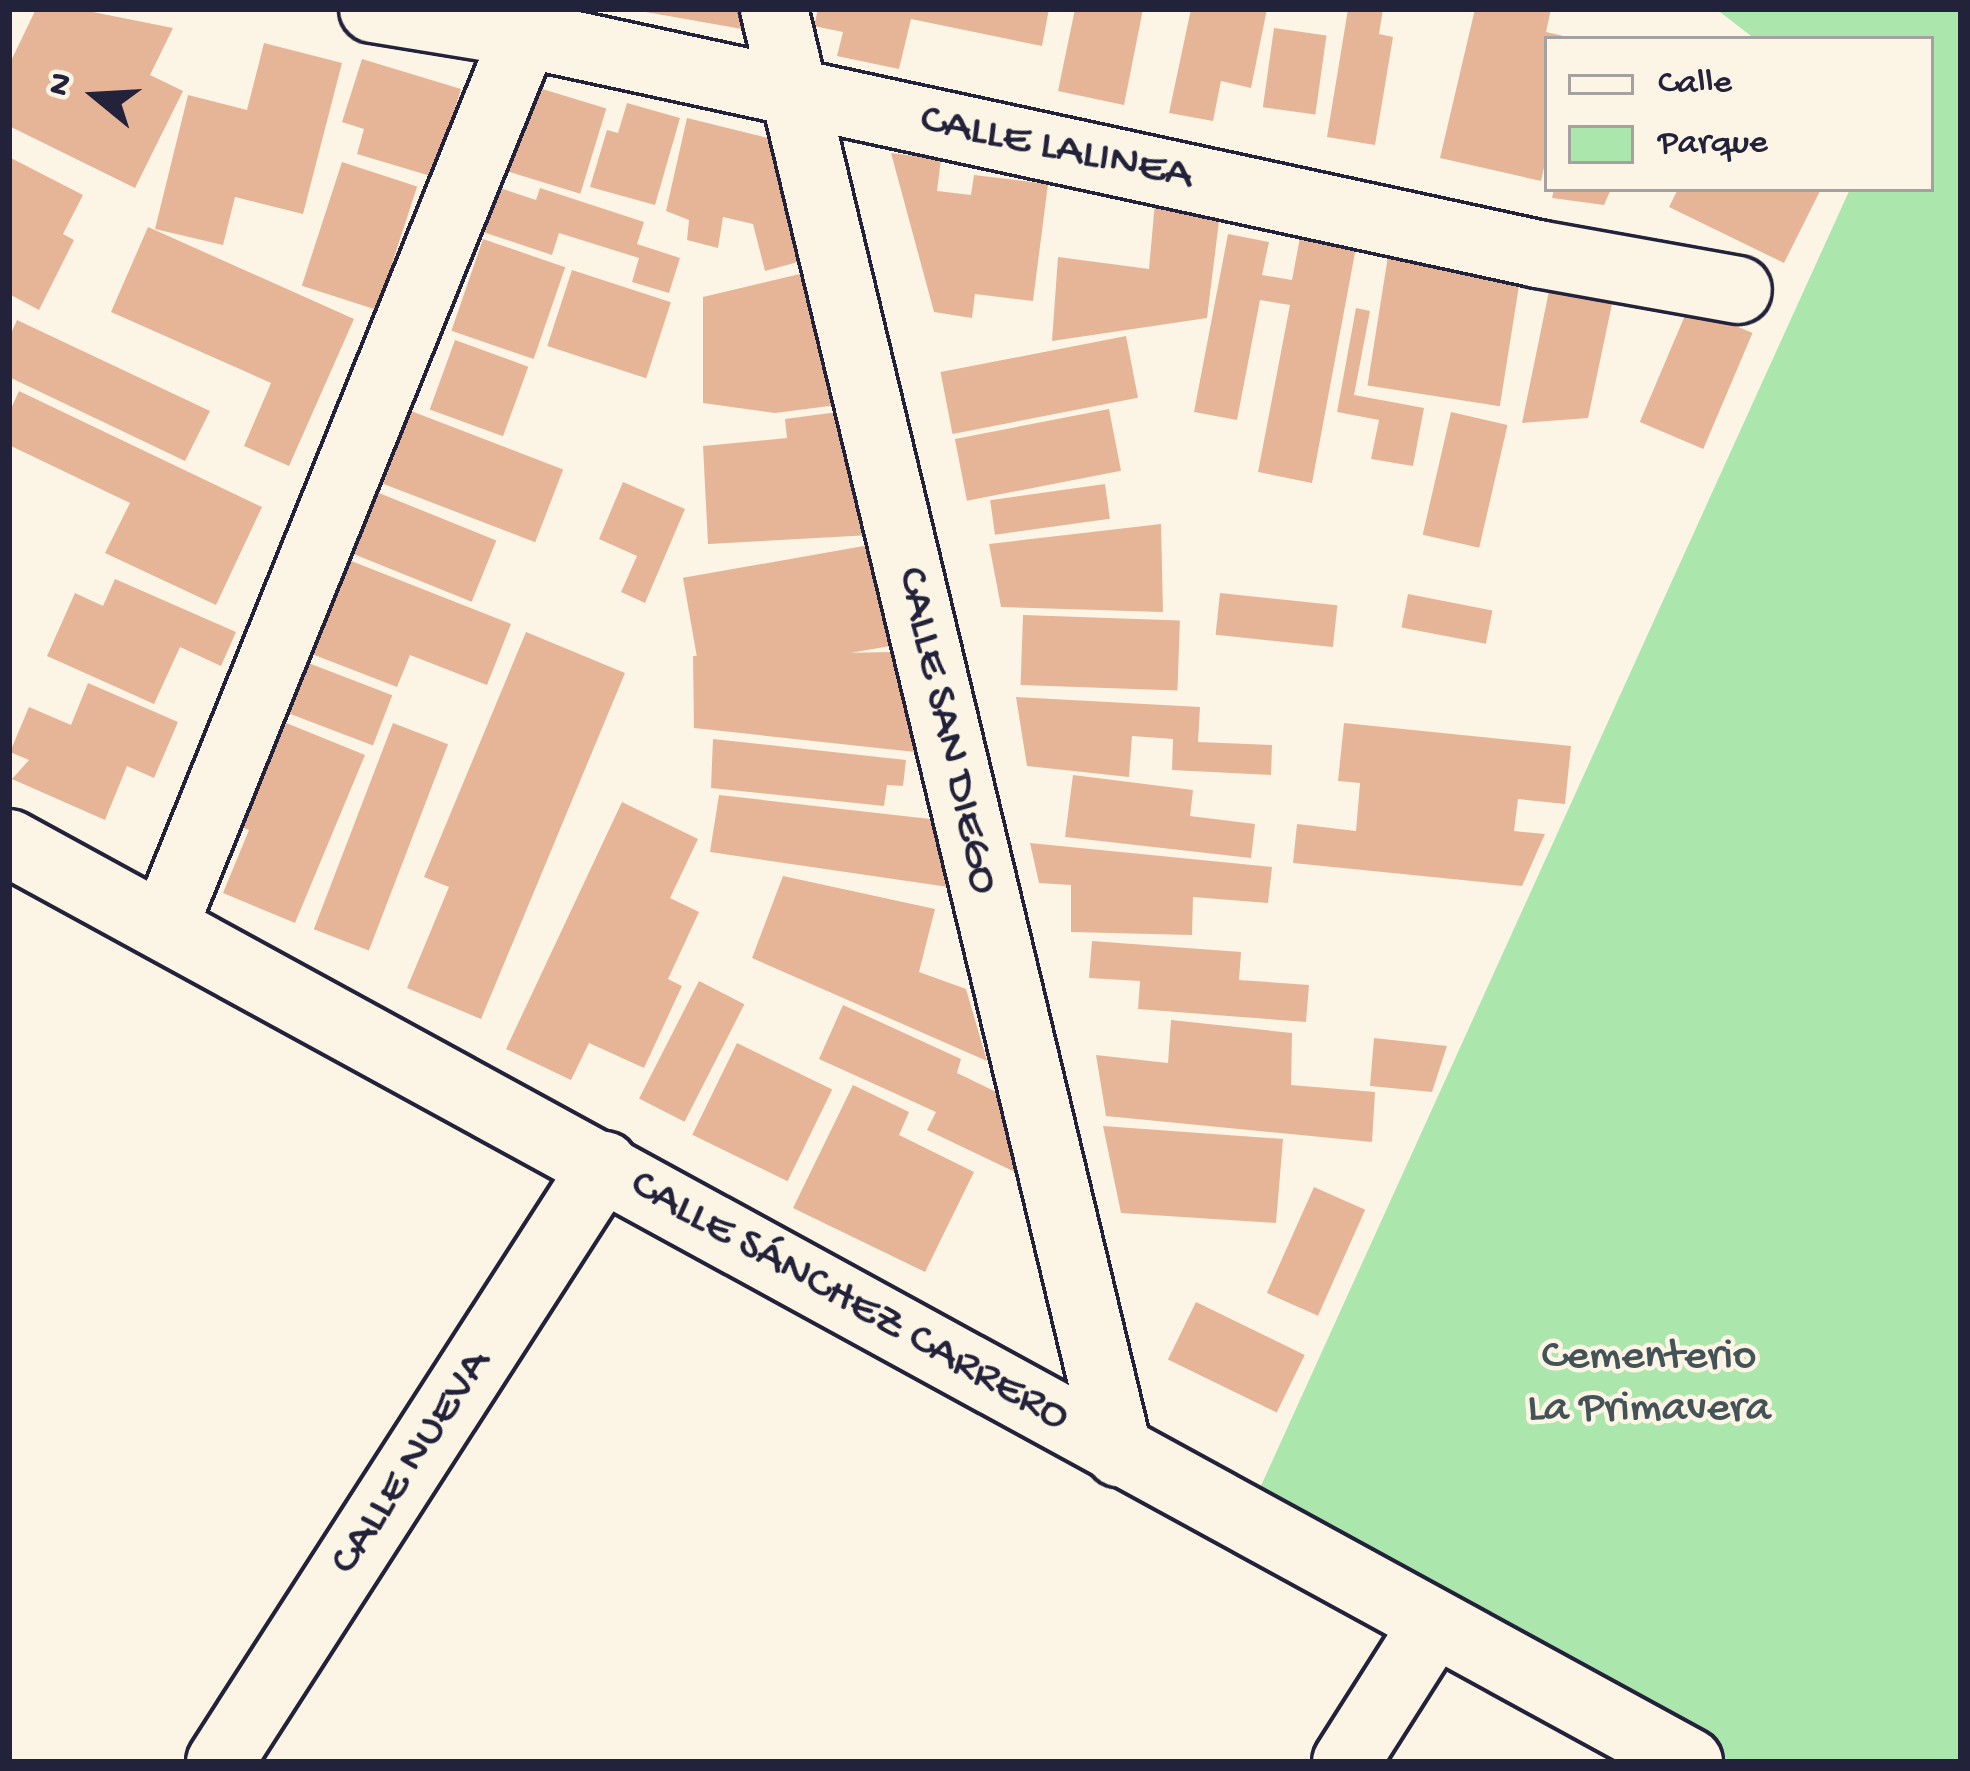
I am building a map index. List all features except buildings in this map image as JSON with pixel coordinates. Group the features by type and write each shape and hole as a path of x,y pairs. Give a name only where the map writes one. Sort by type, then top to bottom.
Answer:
{"street":[{"name":"CALLE LALINEA","path":"373,9 530,21 793,89 1515,249 1738,290"},
{"name":"CALLE SAN DIEGO","path":"774,9 1119,1453"},
{"path":"165,924 530,21"},
{"name":"CALLE SÁNCHEZ CARRERO","path":"9,843 165,924 1119,1453 1689,1762"},
{"name":"CALLE NUEVA","path":"220,1762 604,1165"},
{"path":"1346,1762 1433,1625"}],"green space":[{"name":"Cementerio La Primavera","path":"1716,9 1961,9 1961,1762 1692,1762 1245,1521 1849,192 1934,192 1934,36 1751,36"}]}
